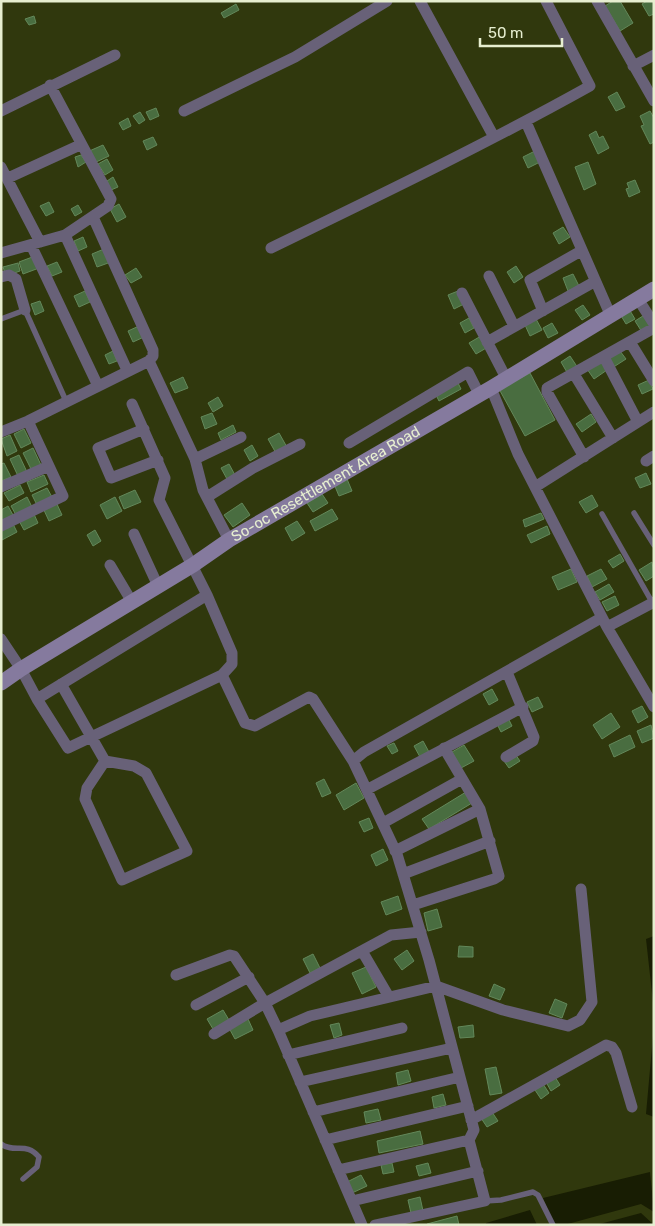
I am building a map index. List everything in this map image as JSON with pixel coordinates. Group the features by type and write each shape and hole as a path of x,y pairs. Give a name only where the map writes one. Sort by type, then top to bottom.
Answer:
{"street":[{"path":"184,111 295,57 387,1"},
{"path":"420,1 494,137"},
{"path":"271,248 371,201 526,122 590,86 546,1"},
{"path":"597,1 654,101"},
{"path":"1,111 50,85 115,55"},
{"path":"634,66 654,55"},
{"path":"1,253 65,235 108,206 111,198 80,145 50,85"},
{"path":"526,122 594,282 610,314"},
{"path":"8,178 80,145"},
{"path":"1,167 8,178 98,386"},
{"path":"1,432 28,421 127,370 149,361 153,356 153,350 93,217"},
{"path":"65,235 127,370"},
{"path":"543,311 530,280 581,251"},
{"path":"1,277 9,275 16,279 25,310"},
{"path":"489,276 514,326"},
{"path":"487,342 594,282"},
{"name":"So-oc Resettlement Area Road","path":"1,683 193,565 228,540 485,391 654,289"},
{"path":"462,293 506,378"},
{"path":"638,299 654,324"},
{"path":"584,457 546,392 547,388 654,328"},
{"path":"630,342 654,380"},
{"path":"604,357 638,422"},
{"path":"149,361 195,459 196,470 228,540"},
{"path":"349,443 468,372 485,391 604,623 654,708"},
{"path":"574,374 613,438"},
{"path":"1,639 21,669 36,699 68,748 222,675 232,664 232,653 207,595 159,500 165,478 132,404"},
{"path":"535,487 654,412"},
{"path":"1,526 63,496 28,421"},
{"path":"144,429 98,448 111,478 158,460"},
{"path":"195,459 241,438"},
{"path":"207,497 253,468 300,444"},
{"path":"1,487 49,466"},
{"path":"134,534 158,586"},
{"path":"110,565 132,602"},
{"path":"36,699 207,595"},
{"path":"353,761 364,752 507,672 604,623 653,602"},
{"path":"506,757 533,741 534,737 523,706 507,672"},
{"path":"222,675 245,723 250,726 255,726 309,697 314,699 353,761 368,789 395,851 421,932 474,1130 469,1140 486,1201 419,1222 375,1225"},
{"path":"61,684 105,761"},
{"path":"368,789 523,706"},
{"path":"413,905 498,877 499,873 480,809 444,748"},
{"path":"105,761 134,766 146,773 187,851 122,880 85,799 86,788 105,761"},
{"path":"383,823 462,779"},
{"path":"395,851 480,809"},
{"path":"403,874 490,841"},
{"path":"278,1030 310,1016 436,986 503,1010 568,1026 580,1020 592,1002 581,889"},
{"path":"214,1034 265,1003 391,935 421,932"},
{"path":"362,951 389,997"},
{"path":"176,975 230,955 234,956 265,1003 278,1030 362,1225"},
{"path":"196,1006 248,977"},
{"path":"288,1055 402,1028"},
{"path":"471,1120 606,1045 612,1047 616,1053 632,1107"},
{"path":"300,1082 452,1048"},
{"path":"313,1112 460,1077"},
{"path":"325,1140 468,1106"},
{"path":"338,1170 469,1140"},
{"path":"352,1201 478,1171"}],"lane":[{"path":"1,319 25,310 66,401"},
{"path":"634,513 654,545"},
{"path":"602,514 653,602"},
{"path":"1,1144 6,1148 27,1148 34,1151 39,1157 37,1167 23,1179"},
{"path":"486,1201 501,1200 533,1192 538,1195 553,1225"}],"shaded area":[{"path":"654,936 654,1001 653,1002 646,939"},
{"path":"654,1025 654,1117 646,1114"},
{"path":"650,1172 654,1212 641,1204 564,1225 554,1225 543,1198"},
{"path":"530,1210 537,1225 486,1225 486,1223"},
{"path":"641,1213 654,1225 596,1225"}],"building":[{"path":"613,1 620,1 633,23 620,31 605,6"},
{"path":"647,1 654,1 654,14 649,16 642,4"},
{"path":"236,4 239,10 224,18 221,13"},
{"path":"34,16 36,23 29,25 25,19"},
{"path":"617,92 625,107 616,111 608,97"},
{"path":"156,108 159,116 150,120 146,112"},
{"path":"650,111 654,118 654,142 650,144 641,126 644,125 640,116"},
{"path":"140,112 145,120 139,124 133,116"},
{"path":"128,118 131,126 123,130 119,123"},
{"path":"596,131 599,138 603,136 609,148 598,154 589,135"},
{"path":"153,137 157,145 147,150 143,141"},
{"path":"103,145 109,156 94,163 87,152"},
{"path":"535,151 540,162 528,168 523,157"},
{"path":"81,155 86,162 78,167 75,157"},
{"path":"107,159 113,170 105,175 98,164"},
{"path":"588,162 596,184 584,190 575,167"},
{"path":"113,177 118,187 111,190 107,181"},
{"path":"635,180 640,192 629,197 626,189 629,188 627,183"},
{"path":"49,202 54,212 46,216 40,206"},
{"path":"119,204 126,217 117,222 110,209"},
{"path":"78,205 82,212 75,216 71,209"},
{"path":"563,227 570,237 559,244 553,233"},
{"path":"83,237 87,247 78,251 74,241"},
{"path":"104,249 111,262 97,267 92,254"},
{"path":"35,256 39,268 23,274 19,262"},
{"path":"57,262 62,272 52,276 47,266"},
{"path":"18,263 20,271 6,276 3,267"},
{"path":"516,266 523,277 514,283 507,272"},
{"path":"136,268 142,277 131,283 125,275"},
{"path":"573,274 579,286 568,291 563,278"},
{"path":"85,291 90,302 79,307 74,296"},
{"path":"458,291 464,304 454,309 448,295"},
{"path":"40,301 44,311 35,315 31,304"},
{"path":"583,305 590,315 582,320 575,310"},
{"path":"629,309 635,319 626,324 620,314"},
{"path":"646,314 653,325 642,332 635,321"},
{"path":"469,318 474,328 465,333 460,323"},
{"path":"536,319 542,330 530,336 525,325"},
{"path":"552,323 558,333 548,338 543,328"},
{"path":"139,326 144,337 133,342 128,331"},
{"path":"481,336 488,347 476,354 469,343"},
{"path":"113,351 117,361 109,364 105,355"},
{"path":"620,351 626,359 612,368 606,359"},
{"path":"570,356 578,368 568,374 561,362"},
{"path":"601,360 607,370 594,379 587,369"},
{"path":"530,373 555,420 525,436 499,389"},
{"path":"183,377 188,388 175,393 170,383"},
{"path":"649,380 653,389 642,394 638,385"},
{"path":"457,381 461,389 439,401 435,393"},
{"path":"218,397 223,406 213,412 208,403"},
{"path":"212,413 217,424 205,429 201,417"},
{"path":"591,414 596,422 582,432 576,424"},
{"path":"233,425 236,432 221,440 218,433"},
{"path":"24,429 31,443 21,448 14,434"},
{"path":"279,433 288,449 277,455 268,439"},
{"path":"10,435 17,451 7,456 1,439"},
{"path":"252,445 258,456 250,461 244,450"},
{"path":"33,448 41,465 31,469 23,453"},
{"path":"19,455 27,472 18,476 10,459"},
{"path":"4,463 11,477 1,481 1,464"},
{"path":"229,464 235,475 227,479 221,468"},
{"path":"646,473 651,484 640,488 635,478"},
{"path":"44,475 48,484 31,492 27,482"},
{"path":"347,479 352,491 339,496 334,484"},
{"path":"20,485 24,493 9,501 4,493"},
{"path":"47,488 52,497 37,505 32,495"},
{"path":"135,490 141,502 124,509 119,497"},
{"path":"322,494 328,503 313,512 307,503"},
{"path":"592,495 598,506 586,513 579,502"},
{"path":"27,497 32,507 16,515 11,506"},
{"path":"115,497 122,511 107,519 100,505"},
{"path":"56,502 62,515 49,521 43,508"},
{"path":"242,503 250,515 233,527 224,515"},
{"path":"8,506 13,515 1,521 1,510"},
{"path":"332,509 338,519 315,531 310,521"},
{"path":"33,512 38,523 24,530 18,519"},
{"path":"541,513 544,519 525,527 523,520"},
{"path":"297,521 305,533 292,541 285,528"},
{"path":"12,522 17,532 2,540 1,527"},
{"path":"547,526 550,534 531,543 527,535"},
{"path":"95,530 101,541 93,546 87,535"},
{"path":"620,554 624,561 613,568 608,561"},
{"path":"652,562 654,576 646,581 639,570"},
{"path":"571,569 577,582 558,590 552,577"},
{"path":"601,569 607,579 592,587 587,576"},
{"path":"609,584 614,592 600,600 595,592"},
{"path":"615,596 619,605 607,611 602,602"},
{"path":"492,689 498,700 489,705 483,694"},
{"path":"538,697 543,707 532,712 527,702"},
{"path":"642,706 648,717 638,723 632,711"},
{"path":"611,713 620,727 602,739 593,725"},
{"path":"508,718 512,726 501,732 497,724"},
{"path":"651,725 654,738 642,743 637,731"},
{"path":"630,735 635,747 614,757 609,745"},
{"path":"423,741 429,752 420,757 414,746"},
{"path":"394,743 398,751 392,754 387,746"},
{"path":"464,745 474,761 461,768 452,752"},
{"path":"515,754 520,761 509,768 504,761"},
{"path":"324,779 331,793 322,797 316,783"},
{"path":"356,783 364,798 344,810 336,795"},
{"path":"466,792 472,803 429,829 422,819"},
{"path":"369,818 373,828 364,832 359,822"},
{"path":"383,849 388,860 376,866 371,855"},
{"path":"398,896 402,909 386,915 381,902"},
{"path":"437,909 442,927 428,931 424,913"},
{"path":"459,946 473,947 473,957 458,957"},
{"path":"407,950 414,961 402,970 394,959"},
{"path":"313,954 320,968 310,973 303,959"},
{"path":"366,967 376,987 362,994 352,973"},
{"path":"494,984 505,989 500,1000 489,996"},
{"path":"555,999 567,1004 562,1018 549,1013"},
{"path":"223,1010 229,1020 213,1029 207,1019"},
{"path":"248,1019 253,1030 235,1039 229,1028"},
{"path":"339,1023 342,1035 334,1038 330,1025"},
{"path":"473,1025 474,1037 460,1038 458,1027"},
{"path":"496,1067 502,1093 490,1095 485,1069"},
{"path":"408,1070 411,1081 398,1085 396,1073"},
{"path":"555,1077 560,1085 551,1091 546,1082"},
{"path":"543,1084 549,1093 541,1099 535,1090"},
{"path":"443,1094 446,1105 434,1108 432,1097"},
{"path":"378,1109 381,1120 366,1123 364,1112"},
{"path":"492,1112 498,1121 487,1127 481,1118"},
{"path":"420,1131 423,1144 379,1153 377,1141"},
{"path":"392,1163 394,1172 383,1174 381,1165"},
{"path":"428,1163 431,1173 419,1176 416,1166"},
{"path":"361,1175 367,1186 352,1193 347,1182"},
{"path":"420,1197 423,1211 411,1213 408,1200"},
{"path":"457,1216 459,1225 427,1225 427,1224"}]}
